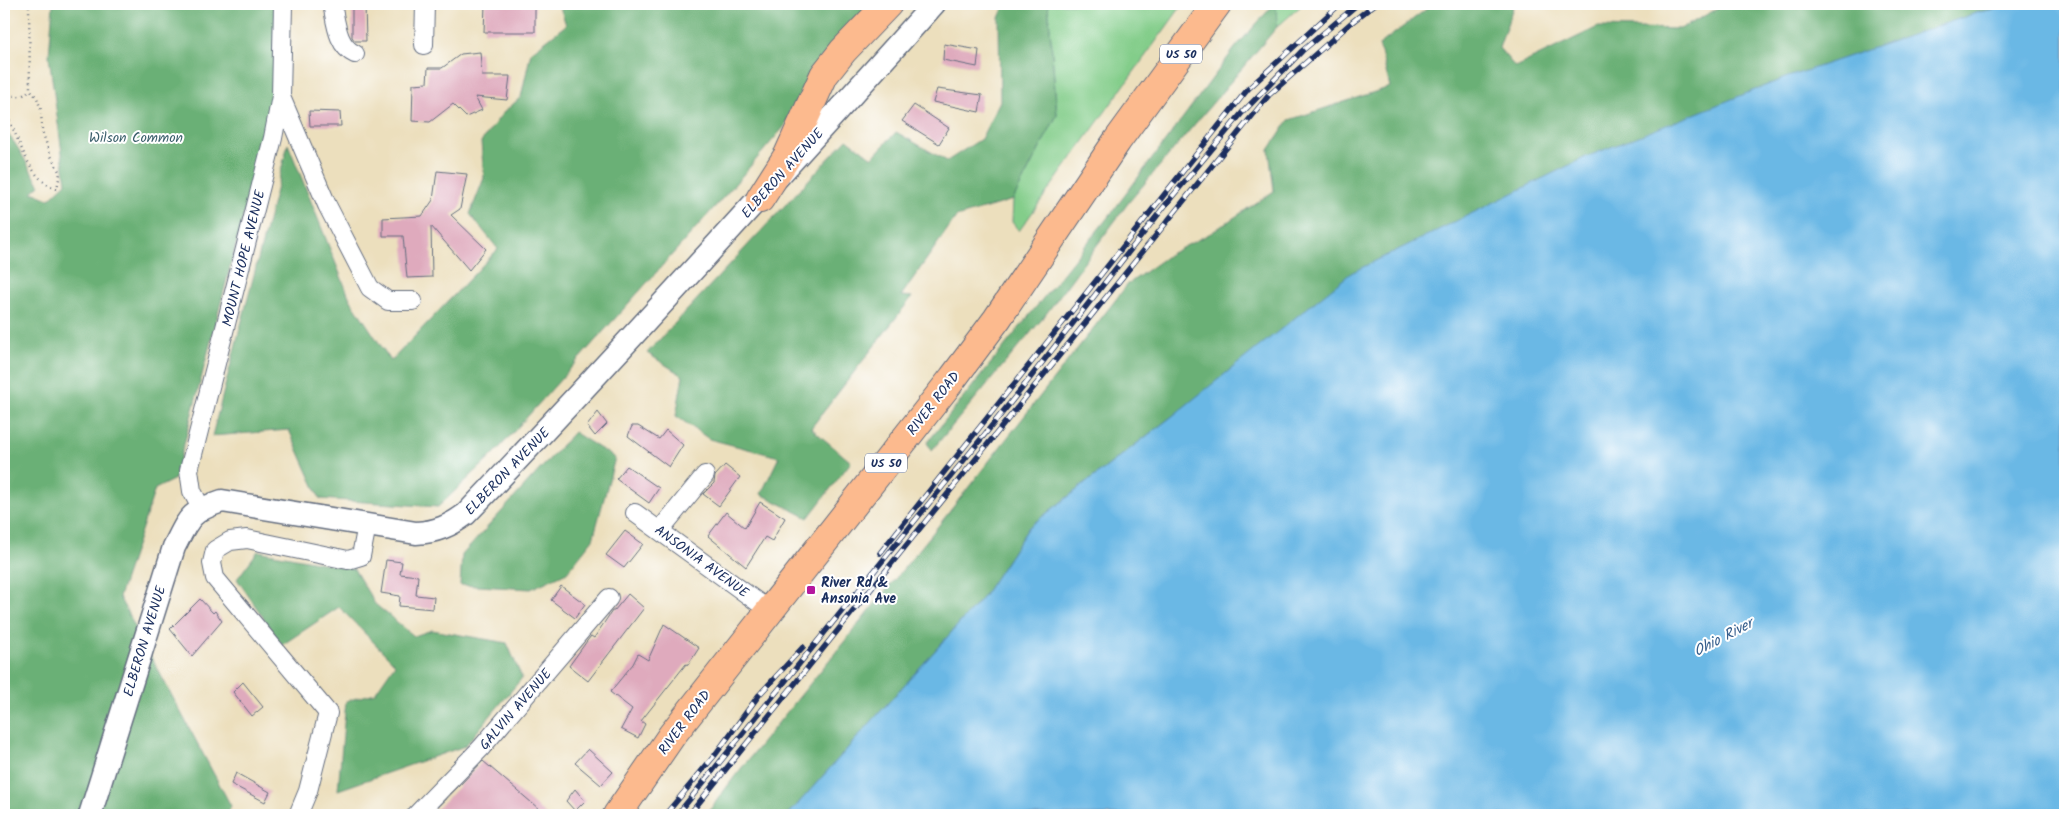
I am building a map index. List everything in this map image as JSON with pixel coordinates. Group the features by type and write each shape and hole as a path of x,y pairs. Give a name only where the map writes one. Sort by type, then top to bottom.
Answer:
{"main road":[{"path":"760,199 788,155 824,75 843,51 888,4"},
{"name":"RIVER ROAD","path":"618,815 672,735 992,326 1117,142 1217,4"}],"street":[{"name":"MOUNT HOPE AVENUE","path":"202,508 192,491 189,470 273,138 281,96 283,4"},
{"path":"332,4 342,43 347,50 355,54"},
{"path":"424,45 425,4"},
{"name":"ELBERON AVENUE","path":"90,815 174,547 188,519 202,508 222,501 416,533 432,532 447,527 466,514 760,199 934,4"},
{"path":"281,96 322,196 370,288 388,301 413,301"},
{"path":"660,530 705,475"},
{"name":"ANSONIA AVENUE","path":"635,513 770,611"},
{"path":"298,815 308,791 328,713 215,578 212,563 215,550 230,541 247,539 348,560 361,556 367,526"},
{"name":"GALVIN AVENUE","path":"416,815 481,748 609,598"}],"path":[{"path":"4,112 29,165 49,186 57,189 60,173 50,154 42,131 41,110 37,98 30,89 29,4"},
{"path":"4,92 18,97 23,96 30,89"}],"green space":[{"name":"Wilson Common","path":"53,4 283,4 273,102 175,479 155,489 119,597 231,806 225,815 4,815 4,130 15,143 40,185 32,192 49,199 66,183 49,56"},
{"path":"559,4 870,4 815,65 784,127 493,455 438,507 320,499 289,430 212,436 288,144 350,299 391,361 498,249 470,214 484,178 481,142 502,114 521,97 531,52 566,25"},
{"path":"1005,4 1048,4 1057,115 1013,200 956,217 901,296 912,297 811,428 851,462 808,518 761,494 779,457 709,439 676,416 683,376 647,353 847,139 872,158 896,132 947,161 981,139 1000,101 999,18"},
{"path":"1048,4 1183,4 1019,231 1012,222 1013,200 1057,115"},
{"path":"1276,4 1303,4 1277,27"},
{"path":"1276,4 1277,27 1129,202 1043,318 932,450 927,443 1113,211 1235,48"},
{"path":"1433,4 1514,4 1499,48 1515,67 1598,27 1680,29 1726,4 2021,4 1979,12 1170,418 1029,527 983,597 788,815 706,815 735,776 935,530 1128,284 1170,254 1211,233 1274,191 1269,150 1289,120 1390,87 1379,45"},
{"path":"574,432 615,458 593,539 567,572 531,589 460,585 462,555"},
{"path":"258,551 354,569 375,604 414,636 432,630 507,643 522,678 465,746 338,790 346,701 375,693 395,664 339,607 282,645 237,579"}],"water":[{"name":"Ohio River","path":"2021,4 2065,4 2065,815 788,815 983,597 1029,527 1170,418 1351,273 1586,157 1785,78 1979,12"}],"building":[{"path":"352,4 365,4 366,41 355,41 352,37"},
{"path":"485,4 535,4 535,32 484,32"},
{"path":"944,44 979,50 977,67 943,60"},
{"path":"480,52 482,76 510,76 507,100 475,97 482,110 466,117 453,104 430,122 412,121 413,84 427,83 428,68 442,68 461,54"},
{"path":"937,89 982,95 979,112 933,102"},
{"path":"914,105 949,128 939,144 902,121"},
{"path":"309,111 340,112 341,126 310,126"},
{"path":"437,171 467,174 460,209 451,215 486,249 469,270 431,226 432,277 407,278 403,236 383,236 383,218 422,216 433,200"},
{"path":"598,412 607,424 595,436 587,426"},
{"path":"632,426 638,426 659,439 666,430 683,445 669,467 628,436"},
{"path":"725,465 740,477 719,506 703,494 714,483 715,476"},
{"path":"627,466 659,488 649,503 616,479"},
{"path":"760,502 785,518 772,541 765,537 746,567 708,536 726,512 745,528"},
{"path":"625,531 643,544 624,568 606,555"},
{"path":"386,560 402,562 400,574 418,576 416,595 434,597 433,609 399,606 400,596 381,593"},
{"path":"561,586 585,604 575,618 551,600"},
{"path":"628,594 644,608 588,681 569,666 591,636 594,638 612,611"},
{"path":"200,599 213,613 215,611 222,621 192,656 170,629"},
{"path":"664,624 699,648 688,665 686,664 641,721 645,724 638,738 621,729 632,709 610,692 633,664 638,654 648,660"},
{"path":"243,682 263,707 252,716 233,692"},
{"path":"588,749 613,772 601,785 575,763"},
{"path":"483,761 546,815 431,815"},
{"path":"236,773 270,792 265,802 231,784"},
{"path":"575,789 585,801 575,811 566,801"}],"railway":[{"path":"880,553 1248,89 1340,4"},
{"path":"677,815 1023,387 1171,198 1242,113 1302,51 1358,4"},
{"path":"689,815 1269,95 1375,4"},
{"path":"665,815 715,755 759,695 803,647"}],"place":[{"name":"River Rd & Ansonia Ave","path":"811,590"}]}
